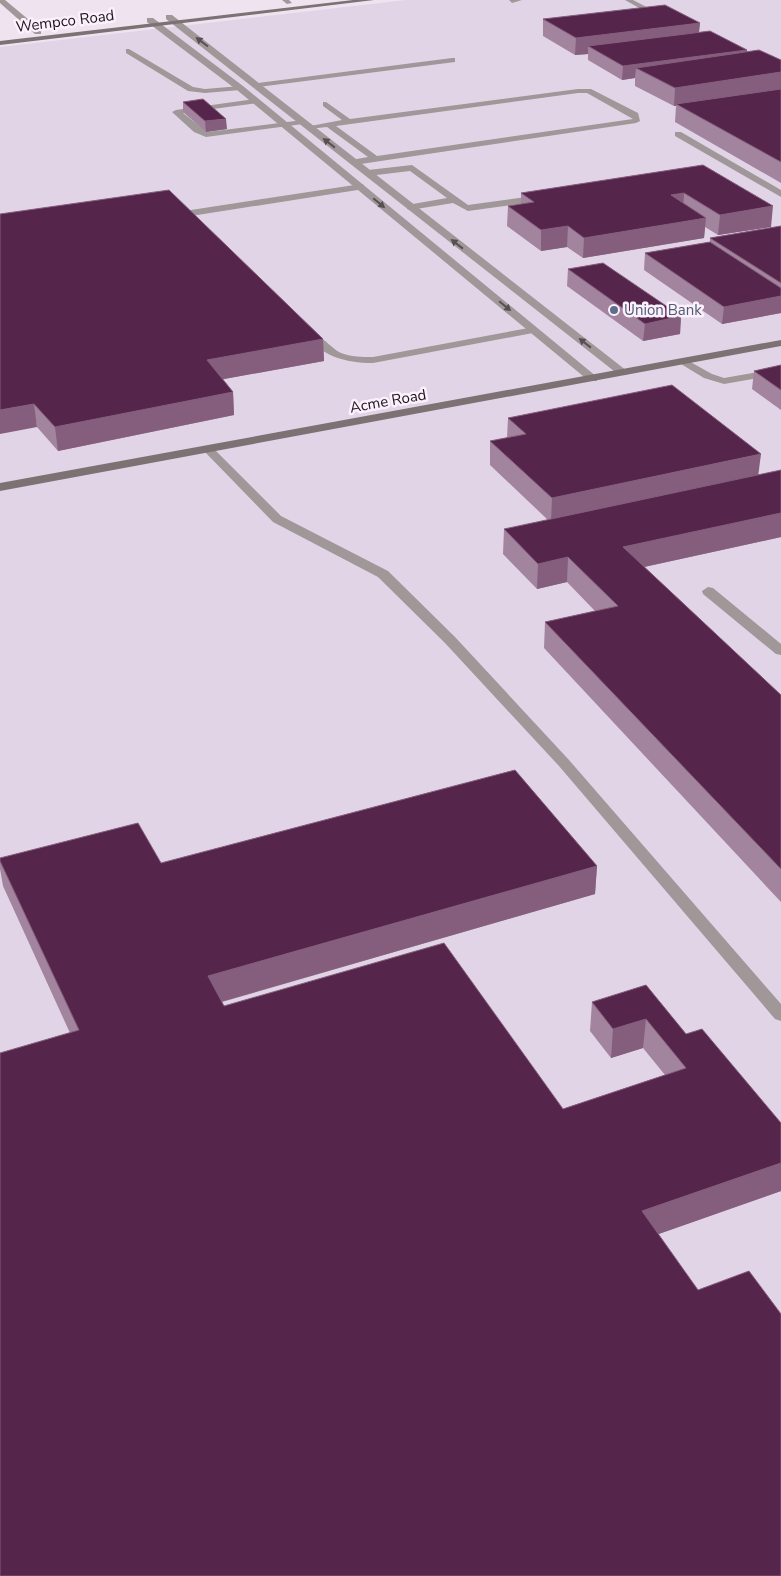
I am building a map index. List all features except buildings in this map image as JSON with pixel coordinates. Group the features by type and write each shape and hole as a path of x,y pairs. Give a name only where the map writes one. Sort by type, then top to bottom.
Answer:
{"street":[{"path":"1,0 38,32"},
{"name":"Wempco Road","path":"172,20 287,2 319,0"},
{"name":"Wempco Road","path":"0,37 371,0"},
{"path":"628,0 670,21"},
{"path":"172,20 258,85 410,207 624,373"},
{"path":"152,22 240,88 594,379"},
{"name":"Wempco Road","path":"0,42 152,22"},
{"path":"129,52 191,89 205,92 240,88"},
{"path":"258,85 452,60"},
{"path":"255,101 176,112 202,134 284,125 349,122 578,90 588,91 635,115 637,118 636,121 354,162"},
{"path":"326,104 349,122"},
{"path":"208,107 236,131"},
{"path":"330,124 376,159"},
{"path":"678,134 781,194"},
{"path":"368,173 412,168 453,200 464,207 474,209 552,196"},
{"path":"191,213 361,187"},
{"path":"410,207 453,200"},
{"path":"473,280 498,276"},
{"path":"302,328 335,356 352,361 374,360 534,330"},
{"name":"Acme Road","path":"0,487 781,343"},
{"path":"685,362 708,376 724,381 781,371"},
{"path":"208,449 277,519 382,574 443,633 564,763 781,1015"},
{"path":"708,591 781,651"}],"shaded area":[{"path":"406,0 781,0 781,1576 0,1576 0,47"}],"place":[{"name":"Union Bank","path":"614,310"}]}
